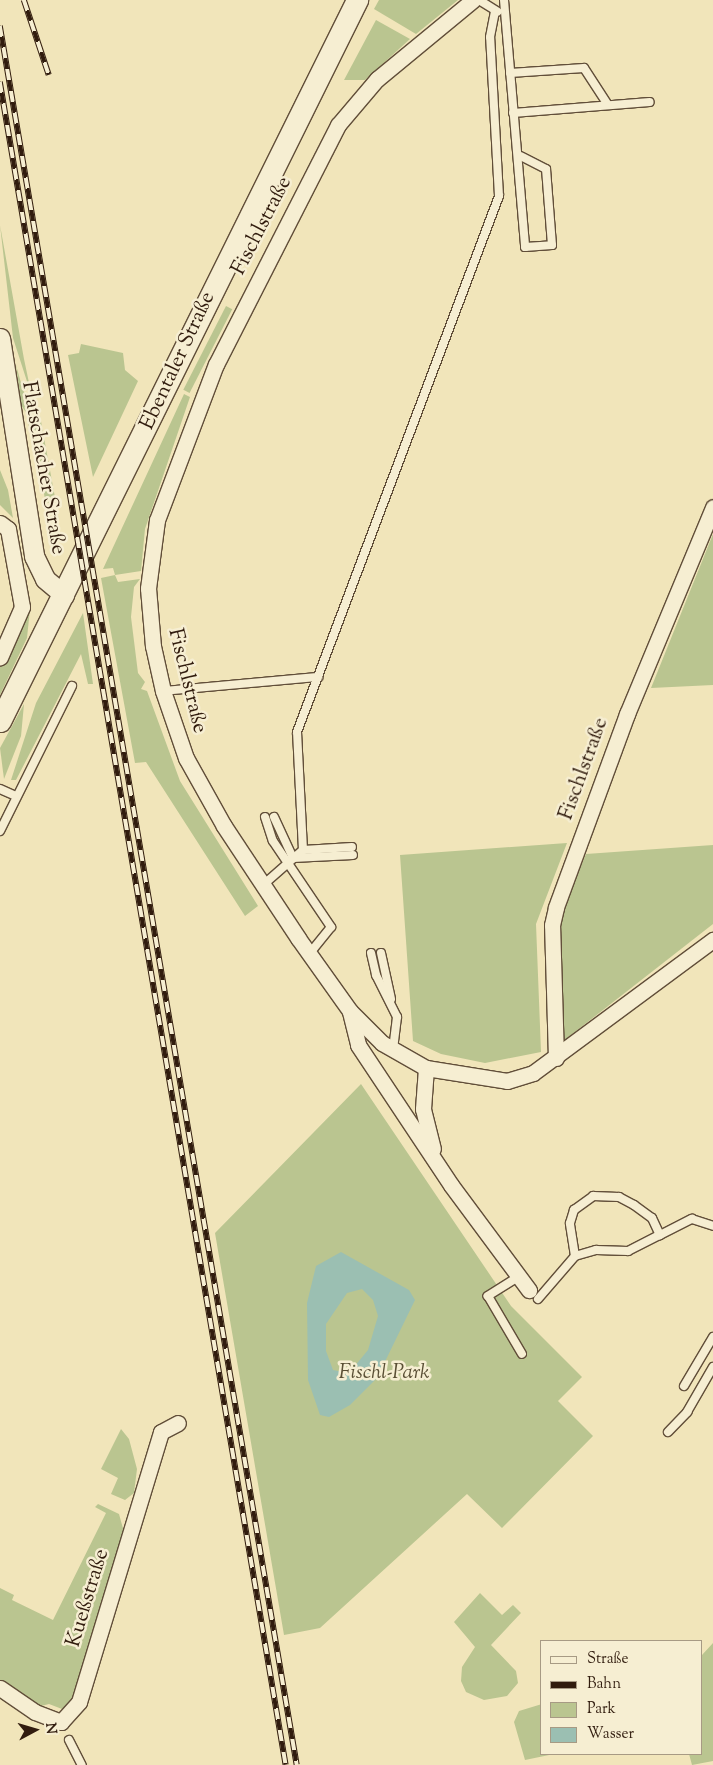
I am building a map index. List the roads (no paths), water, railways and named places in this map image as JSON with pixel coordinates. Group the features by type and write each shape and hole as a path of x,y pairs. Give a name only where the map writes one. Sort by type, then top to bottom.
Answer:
{"main road":[{"name":"Ebentaler Straße","path":"0,721 357,0"}],"street":[{"name":"Fischlstraße","path":"473,0 377,79 338,125 216,364 157,520 148,588 153,646 163,691 186,758 263,885 309,954 350,1011 393,1050 426,1068 507,1081 533,1073 556,1058 713,940"},
{"name":"Flatschacher Straße","path":"0,338 4,407 36,565 50,585 64,595"},
{"name":"Fischlstraße","path":"556,1058 552,925 556,907 628,714 713,507"},
{"path":"0,522 8,529 22,607 0,657"},
{"path":"350,1011 358,1045 436,1160 518,1277 533,1295"},
{"path":"426,1068 423,1109 436,1160"},
{"name":"Kueßstraße","path":"0,1688 35,1712 61,1722 79,1702 161,1432 178,1423"}],"lane":[{"path":"479,0 496,12 505,11"},
{"path":"504,0 513,113 521,156 525,247 552,245 546,169 521,156"},
{"path":"303,850 297,732 499,196 490,37 496,12"},
{"path":"510,73 584,68 608,105"},
{"path":"513,113 650,102"},
{"path":"163,691 318,677"},
{"path":"0,831 72,686"},
{"path":"0,789 16,796"},
{"path":"274,816 290,861"},
{"path":"265,817 267,829 290,861 331,927 309,954"},
{"path":"263,885 290,861 303,850 353,851 290,861"},
{"path":"381,952 391,1006"},
{"path":"371,953 396,1017 393,1050"},
{"path":"575,1256 570,1238 572,1217 582,1201 593,1196 618,1197 634,1205 652,1218 660,1235"},
{"path":"533,1295 575,1256 596,1250 628,1251 692,1219 713,1226"},
{"path":"518,1277 488,1296 522,1354"},
{"path":"684,1386 713,1337"},
{"path":"668,1432 687,1412 713,1367"},
{"path":"69,1740 82,1765"}],"water":[{"path":"341,1252 409,1290 415,1300 377,1378 350,1405 329,1417 320,1415 308,1380 307,1303 316,1266","holes":["362,1289 373,1300 378,1316 368,1350 349,1373 333,1370 326,1351 326,1324 347,1293"]}],"railway":[{"path":"24,0 49,75"},
{"path":"0,26 297,1765"},
{"path":"0,82 286,1765"}],"park label":[{"name":"Fischl-Park","path":"384,1373"}]}
